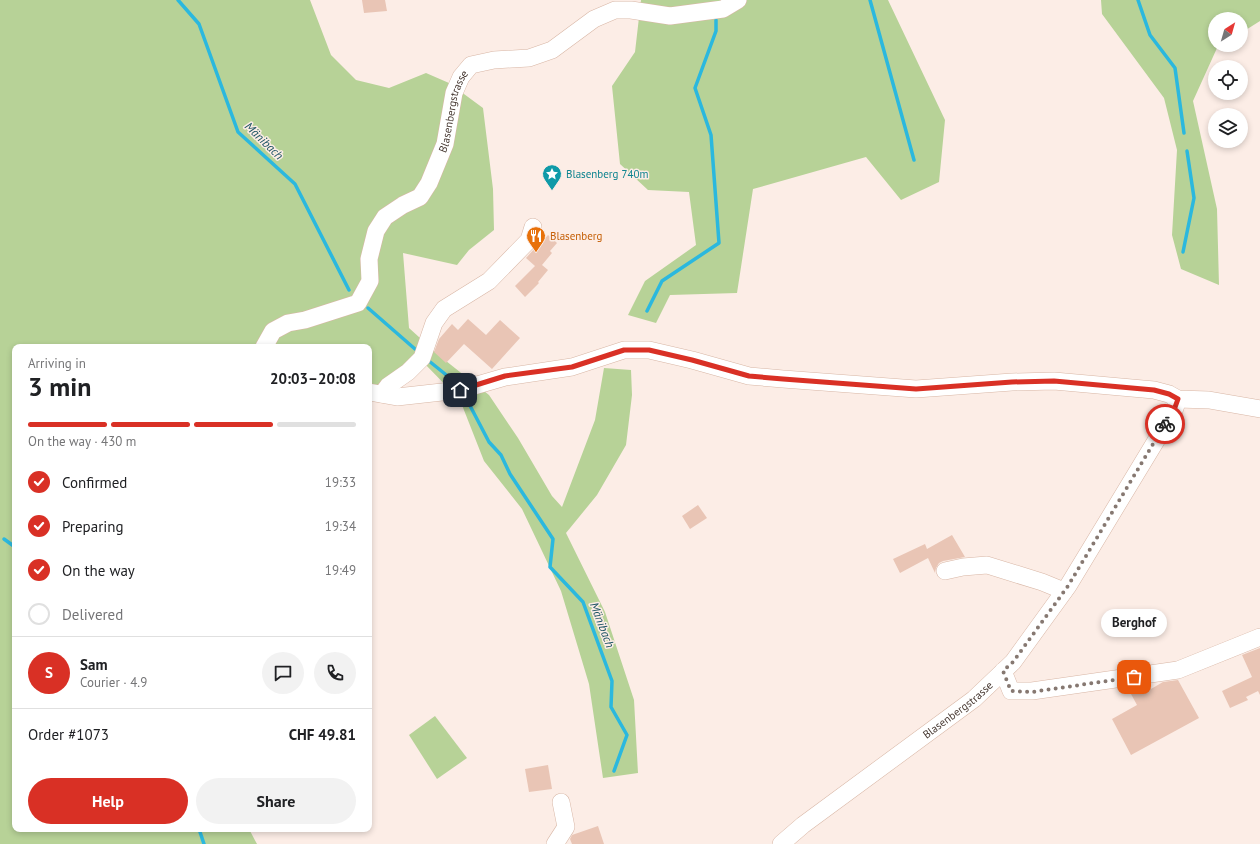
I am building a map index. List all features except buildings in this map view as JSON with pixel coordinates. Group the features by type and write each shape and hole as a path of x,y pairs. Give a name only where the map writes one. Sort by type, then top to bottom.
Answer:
{"street":[{"name":"Blasenbergstrasse","path":"266,344 273,331 288,323 305,320 358,303 370,281 369,259 376,231 385,217 403,205 420,197 429,183 445,144 454,93 460,77 471,65 494,60 529,58 552,50 594,19 615,10 632,10 670,16 723,9 738,0"},
{"path":"375,393 408,372 422,358 434,323 444,309 489,281 529,240 534,227"},
{"path":"375,393 397,397 460,390 505,376 572,367 624,350 649,350 749,376 916,389 1012,382 1054,381 1154,390 1169,394 1178,399 1209,400 1260,409"},
{"name":"Blasenbergstrasse","path":"781,844 803,825 974,699 1013,662 1064,591 1170,417 1178,399"},
{"path":"945,571 963,567 987,565 1042,582 1064,591"},
{"path":"974,699 1011,691 1032,692 1178,670 1260,638"},
{"path":"1003,671 1011,691"},
{"path":"555,844 566,827 561,802"}],"green space":[{"path":"0,0 310,0 331,55 356,80 389,88 426,73 449,83 483,108 493,189 494,230 469,250 457,265 403,253 409,328 441,357 489,395 518,438 552,496 562,507 595,420 604,368 631,370 632,395 626,445 597,495 566,533 605,612 634,700 638,773 603,778 589,684 561,591 522,509 484,461 460,400 423,362 380,386 372,387 372,344 274,344 285,327 321,320 331,321 328,309 272,323 264,344 12,344 12,832 251,832 257,844 0,844"},
{"path":"641,0 888,0 945,120 939,182 901,200 866,157 753,189 737,293 670,295 656,323 628,315 645,281 696,245 689,192 648,190 620,164 612,86 635,52"},
{"path":"1101,0 1260,0 1260,21 1248,29 1248,12 1208,12 1208,52 1215,52 1212,60 1208,60 1208,68 1193,101 1217,209 1219,285 1181,269 1172,235 1177,150 1164,98 1102,14"},
{"path":"435,716 467,758 437,779 409,735"}],"waterway":[{"name":"Mänibach","path":"178,0 199,24 238,132 295,184 349,290"},
{"path":"870,0 914,160"},
{"path":"1138,0 1150,35 1175,68 1184,133"},
{"path":"647,311 662,281 719,243 711,135 695,88 716,31 716,20"},
{"path":"1183,252 1194,198 1187,151"},
{"name":"Mänibach","path":"368,308 415,349"},
{"name":"Mänibach","path":"429,361 455,382"},
{"name":"Mänibach","path":"466,398 489,442 501,455 510,474 553,539 550,567 583,602 612,681 611,707 627,735 614,771"},
{"path":"4,539 12,545"},
{"path":"200,832 204,844"}],"way so far":[{"path":"1134,677 1032,692 1011,691 1003,671 1013,662 1068,586 1165,424"}],"place":[{"name":"Blasenberg 740m","path":"552,191"},
{"name":"Blasenberg","path":"536,253"},
{"name":"Berghof","path":"1134,677"}],"route":[{"path":"460,390 505,376 572,367 624,350 649,350 749,376 783,379 916,389 1012,382 1054,381 1154,390 1169,394 1178,399 1174,410 1165,424"}]}
